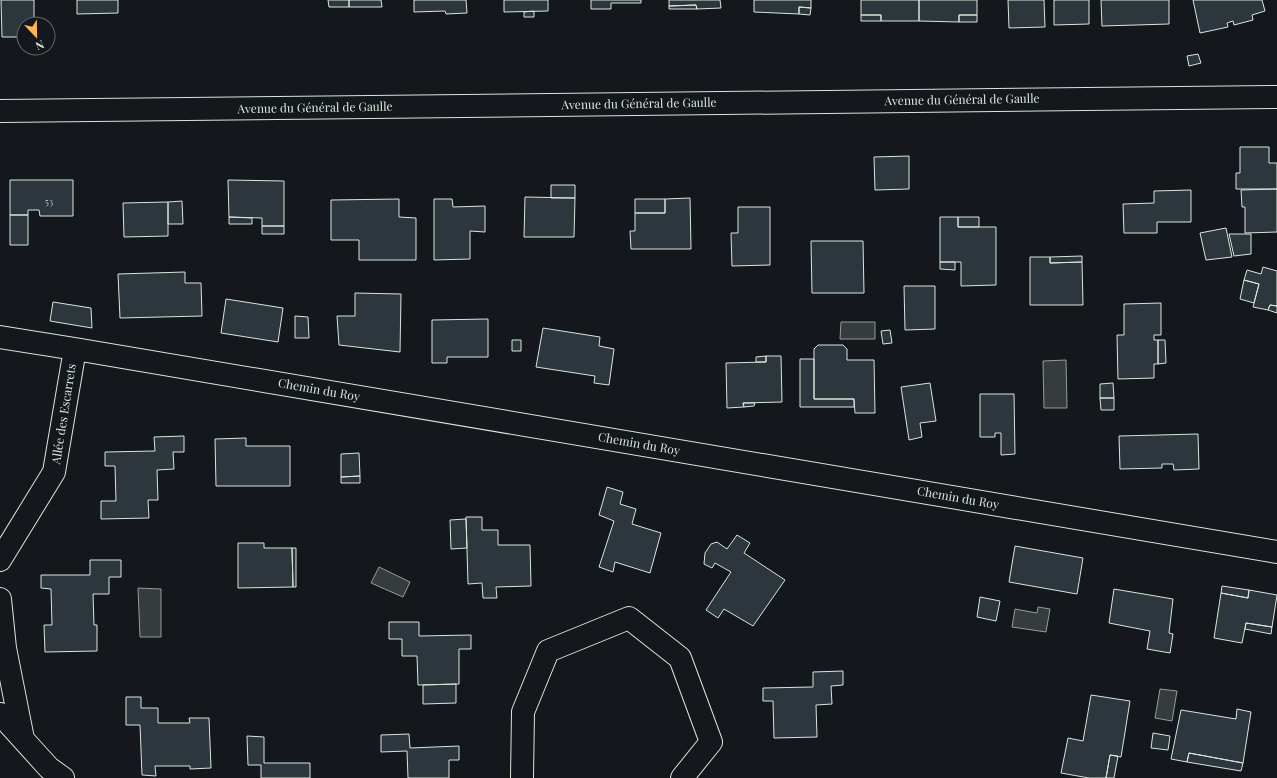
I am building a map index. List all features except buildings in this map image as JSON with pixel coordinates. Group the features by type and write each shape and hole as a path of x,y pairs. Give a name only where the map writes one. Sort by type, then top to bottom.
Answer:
{"street":[{"name":"Avenue du Général de Gaulle","path":"0,111 1277,96"},
{"name":"Chemin du Roy","path":"0,337 1277,552"},
{"name":"Allée des Escarrets","path":"0,560 54,472 75,349"},
{"path":"0,599 5,648 23,739"},
{"path":"522,778 523,712 548,651 629,618 680,658 711,742 682,778"},
{"path":"0,714 49,768 63,778"}],"shaded area":[{"path":"841,322 875,322 875,339 840,339"},
{"path":"1066,360 1067,408 1044,408 1043,361"},
{"path":"379,567 410,582 403,597 371,583"},
{"path":"138,588 161,589 161,637 140,637"},
{"path":"1038,607 1050,609 1046,632 1012,627 1015,609 1037,613"},
{"path":"1160,689 1177,691 1172,721 1155,718"}]}
